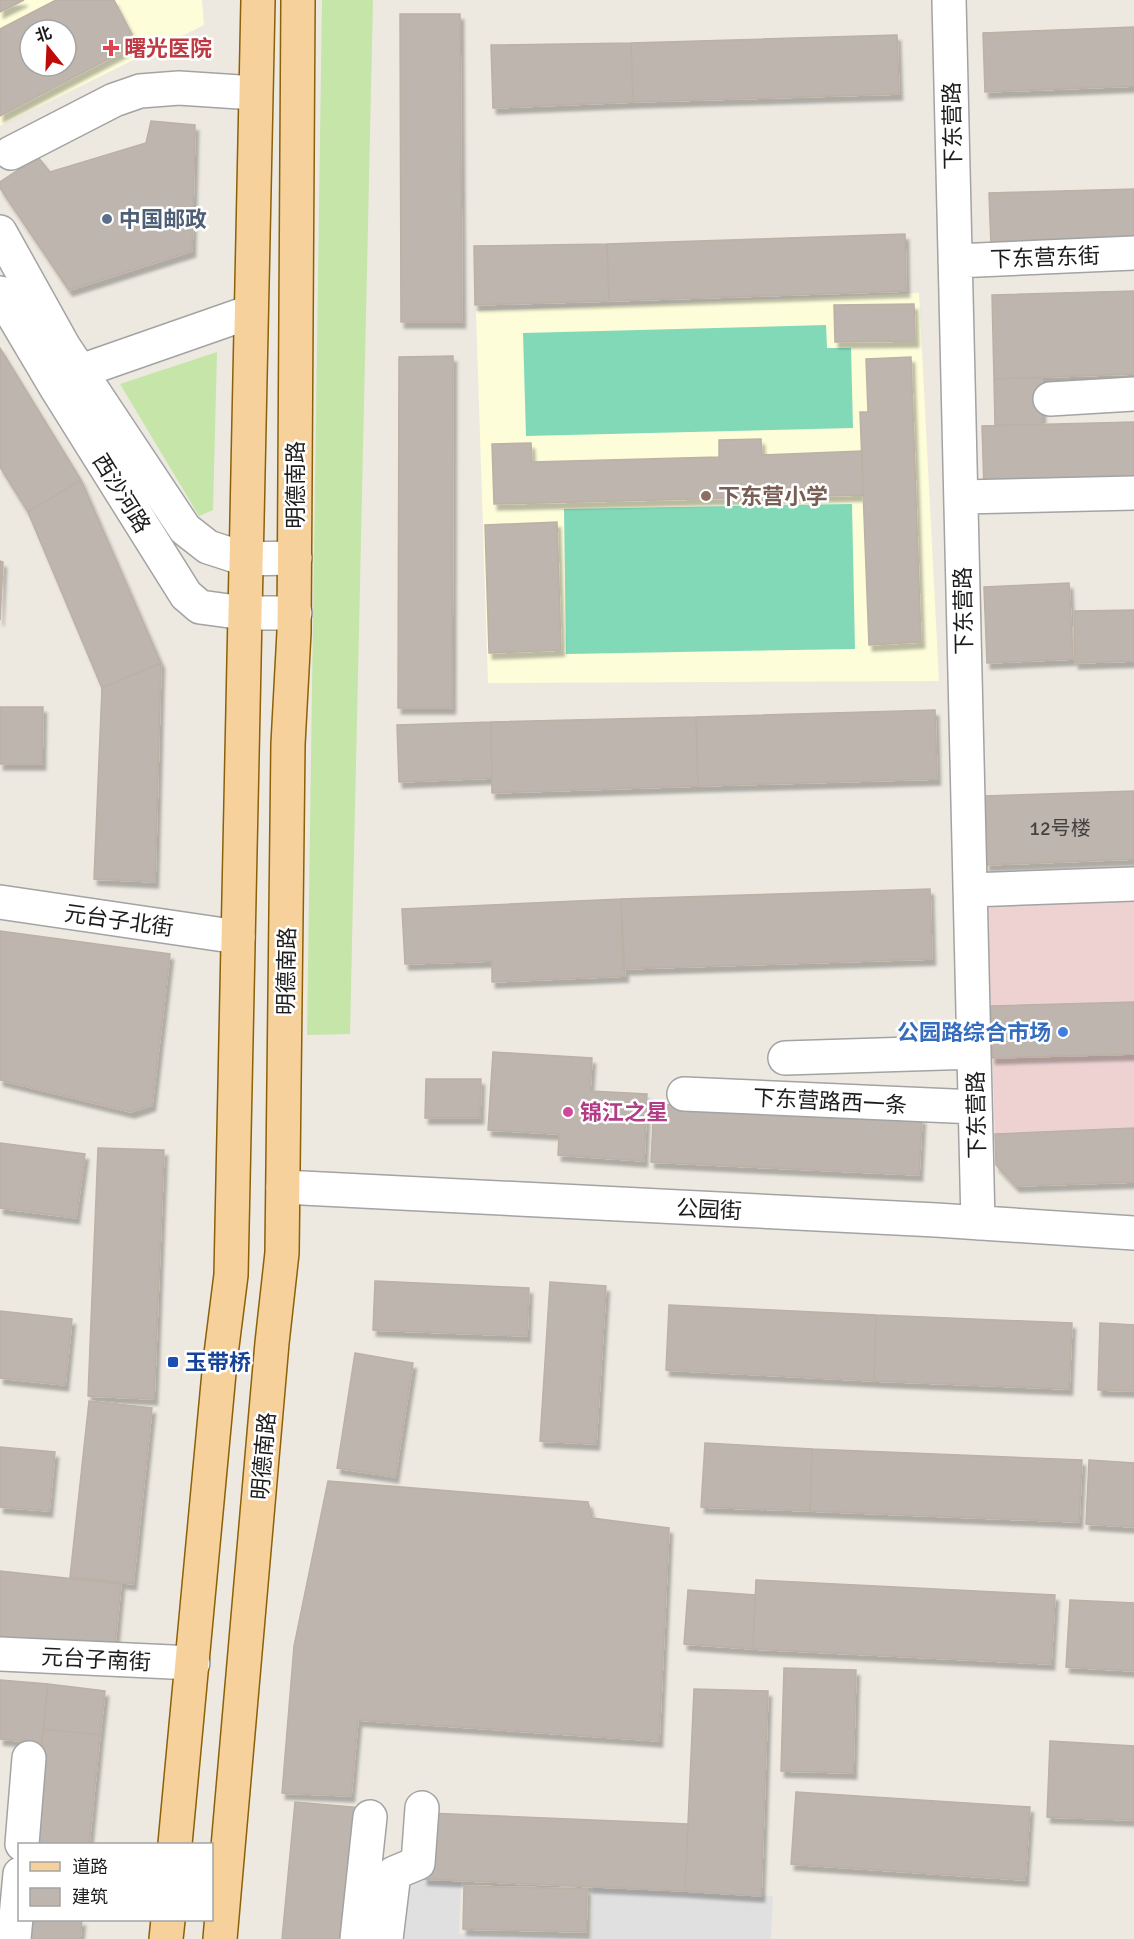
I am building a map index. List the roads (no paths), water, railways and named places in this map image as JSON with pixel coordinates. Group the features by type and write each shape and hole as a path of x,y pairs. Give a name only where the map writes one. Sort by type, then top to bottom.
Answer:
{"main road":[{"path":"175,1843 220,1362 231,1275 258,0"},
{"name":"明德南路","path":"220,1939 272,1343 282,1253 288,744 295,613 298,0"},
{"path":"166,1939 168,1921"}],"street":[{"name":"下东营路","path":"949,0 978,1223"},
{"path":"11,153 114,100 140,91 179,88 255,93"},
{"name":"西沙河路","path":"0,232 64,347 185,529 208,547 245,559 295,558"},
{"name":"下东营东街","path":"955,261 1134,254"},
{"name":"西沙河路","path":"0,293 57,389 186,595 200,607 244,614 295,613"},
{"path":"81,371 250,312"},
{"path":"1050,399 1134,394"},
{"path":"961,497 1134,493"},
{"path":"970,890 1134,884"},
{"name":"元台子北街","path":"0,902 238,937"},
{"path":"784,1058 974,1052"},
{"name":"下东营路西一条","path":"684,1094 975,1107"},
{"name":"公园街","path":"284,1187 1134,1233"},
{"name":"元台子南街","path":"0,1654 193,1663"},
{"path":"22,1843 29,1758"},
{"path":"386,1939 393,1873 418,1863 422,1808"},
{"path":"357,1939 370,1817"},
{"path":"14,1939 18,1896"}],"place":[{"name":"曙光医院","path":"111,48"},
{"name":"中国邮政","path":"107,219"},
{"name":"下东营小学","path":"706,496"},
{"name":"公园路综合市场","path":"1063,1032"},
{"name":"锦江之星","path":"568,1112"},
{"name":"玉带桥","path":"173,1362"}]}
